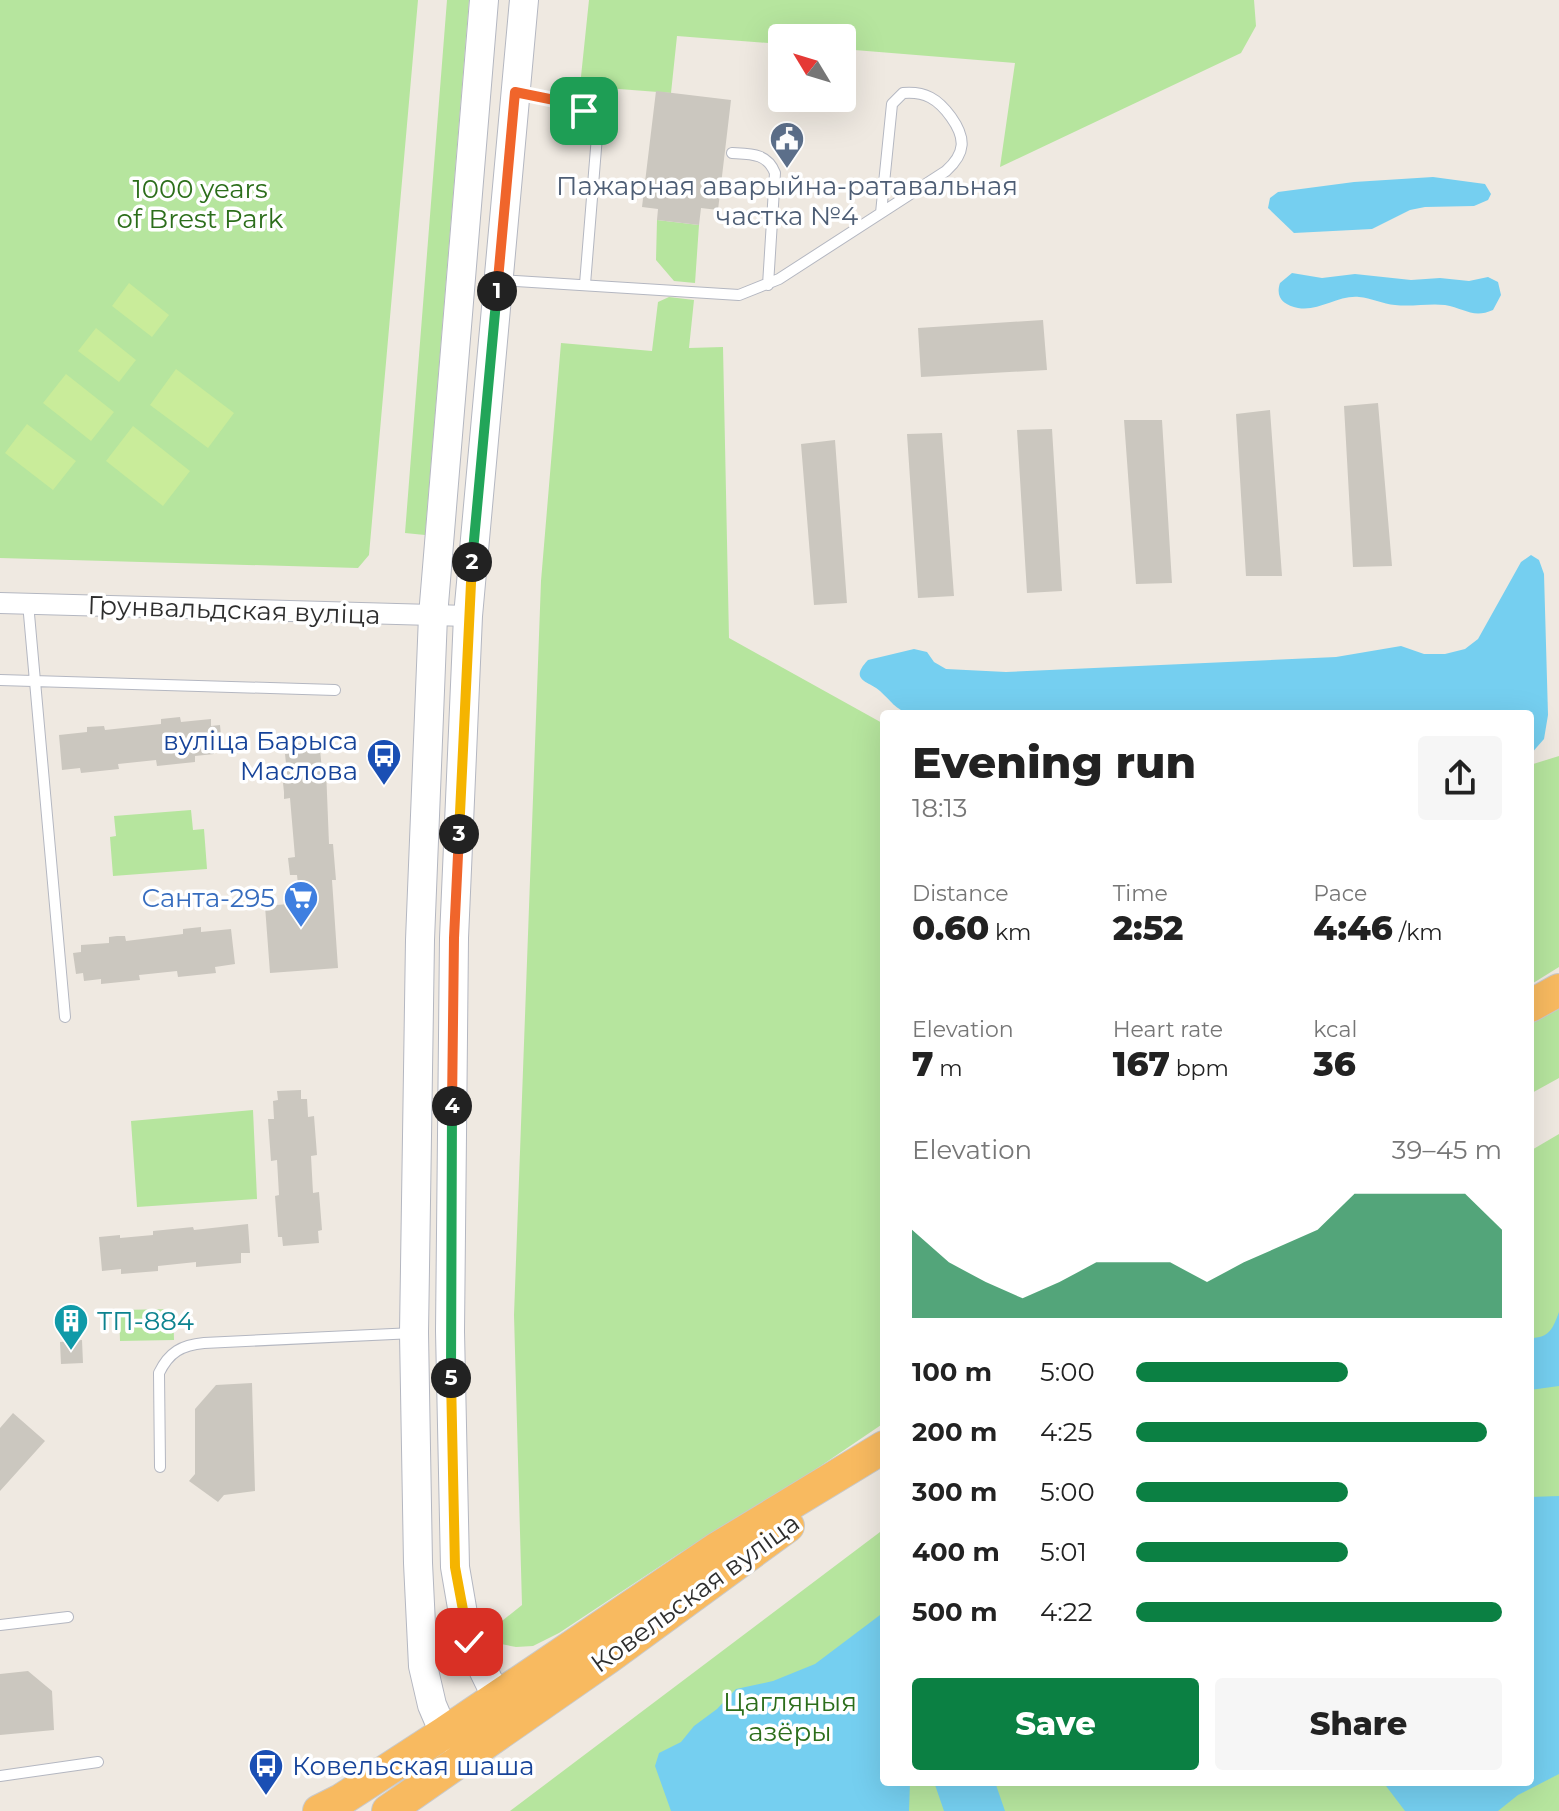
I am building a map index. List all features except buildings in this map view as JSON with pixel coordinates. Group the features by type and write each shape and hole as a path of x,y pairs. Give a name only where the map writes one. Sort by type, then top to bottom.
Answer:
{"highway":[{"path":"1534,1004 1559,990"},
{"path":"319,1811 444,1733 716,1549 880,1450"},
{"name":"Ковельская вуліца","path":"388,1811 780,1533 880,1451"}],"main road":[{"path":"474,1752 458,1746 444,1733 432,1705 423,1666 414,1333 420,940 433,616 484,0"},
{"path":"502,1732 503,1716 497,1698 464,1626 455,1567 450,1331 454,938 468,616 524,0"}],"street":[{"name":"Грунвальдская вуліца","path":"0,603 468,616"}],"lane":[{"path":"515,92 569,103 584,111 594,122 596,144 585,284"},
{"path":"498,279 739,295 768,285 881,213 946,171 960,155 963,138 959,127 942,105 930,96 906,93 892,104 881,213"},
{"path":"732,153 760,156 769,162 775,173 768,285"},
{"path":"28,603 65,1017"},
{"path":"0,680 335,690"},
{"path":"160,1467 159,1373 164,1362 180,1348 213,1343 414,1333"},
{"path":"0,1625 68,1617"},
{"path":"0,1776 98,1762"}],"green space":[{"name":"1000 years of Brest Park","path":"0,0 418,0 369,555 358,568 0,558"},
{"path":"447,0 469,0 425,535 405,533"},
{"path":"589,0 1254,0 1256,26 1241,53 1000,167 1015,63 856,50 856,24 768,24 768,43 677,36 671,93 580,86"},
{"path":"657,220 699,225 695,283 674,281 656,260"},
{"path":"129,283 169,315 152,337 112,306"},
{"path":"669,297 694,300 689,348 723,347 729,638 880,722 880,1426 769,1501 680,1553 559,1633 533,1646 516,1647 501,1644 487,1633 522,1605 514,1315 541,581 561,343 652,351 658,302"},
{"path":"96,328 136,360 119,382 78,351"},
{"path":"176,369 234,413 208,448 150,405"},
{"path":"66,374 114,412 91,441 43,403"},
{"path":"27,424 76,461 53,490 5,453"},
{"path":"133,426 190,471 163,506 106,461"},
{"path":"1559,756 1559,967 1534,983 1534,764"},
{"path":"191,810 193,830 204,829 207,869 113,876 110,837 116,836 114,816"},
{"path":"1559,1004 1559,1078 1534,1092 1534,1018"},
{"path":"253,1110 257,1199 137,1207 131,1121"},
{"name":"Цагляныя азёры","path":"1559,1134 1559,1811 510,1811 880,1532 880,1786 1534,1786 1534,1149"},
{"path":"173,1309 174,1340 120,1341 119,1310"}],"water":[{"path":"1433,177 1485,184 1491,194 1488,200 1474,206 1410,210 1372,229 1294,233 1268,208 1270,198 1278,192 1354,182"},
{"path":"1292,273 1322,278 1355,274 1411,280 1440,278 1469,281 1488,277 1498,282 1501,295 1493,310 1480,313 1445,305 1395,305 1359,297 1343,298 1306,309 1289,305 1280,297 1280,283"},
{"path":"1531,555 1539,560 1544,574 1548,715 1544,739 1534,750 1534,710 903,710 860,676 868,660 914,649 927,652 934,662 946,669 1006,672 1336,657 1401,646 1424,654 1445,654 1465,649 1478,639 1521,562"},
{"path":"1559,1312 1559,1386 1534,1389 1534,1337 1550,1331"},
{"path":"1559,1496 1559,1774 1518,1795 1498,1811 1405,1811 1386,1786 1534,1786 1534,1497"},
{"path":"880,1615 880,1786 910,1786 909,1811 671,1811 655,1766 659,1753 681,1742 694,1726 717,1709 736,1689 773,1681 815,1664"},
{"path":"935,1786 996,1786 1005,1811 944,1811"}],"place":[{"name":"Пажарная аварыйна-ратавальная частка №4","path":"787,170"},
{"name":"вуліца Барыса Маслова","path":"384,787"},
{"name":"Санта-295","path":"301,929"},
{"name":"ТП-884","path":"71,1352"},
{"name":"Ковельская шаша","path":"266,1797"}],"route":[{"path":"469,1642 455,1567 450,1331 454,938 468,616 515,92 569,103 584,111"}]}
